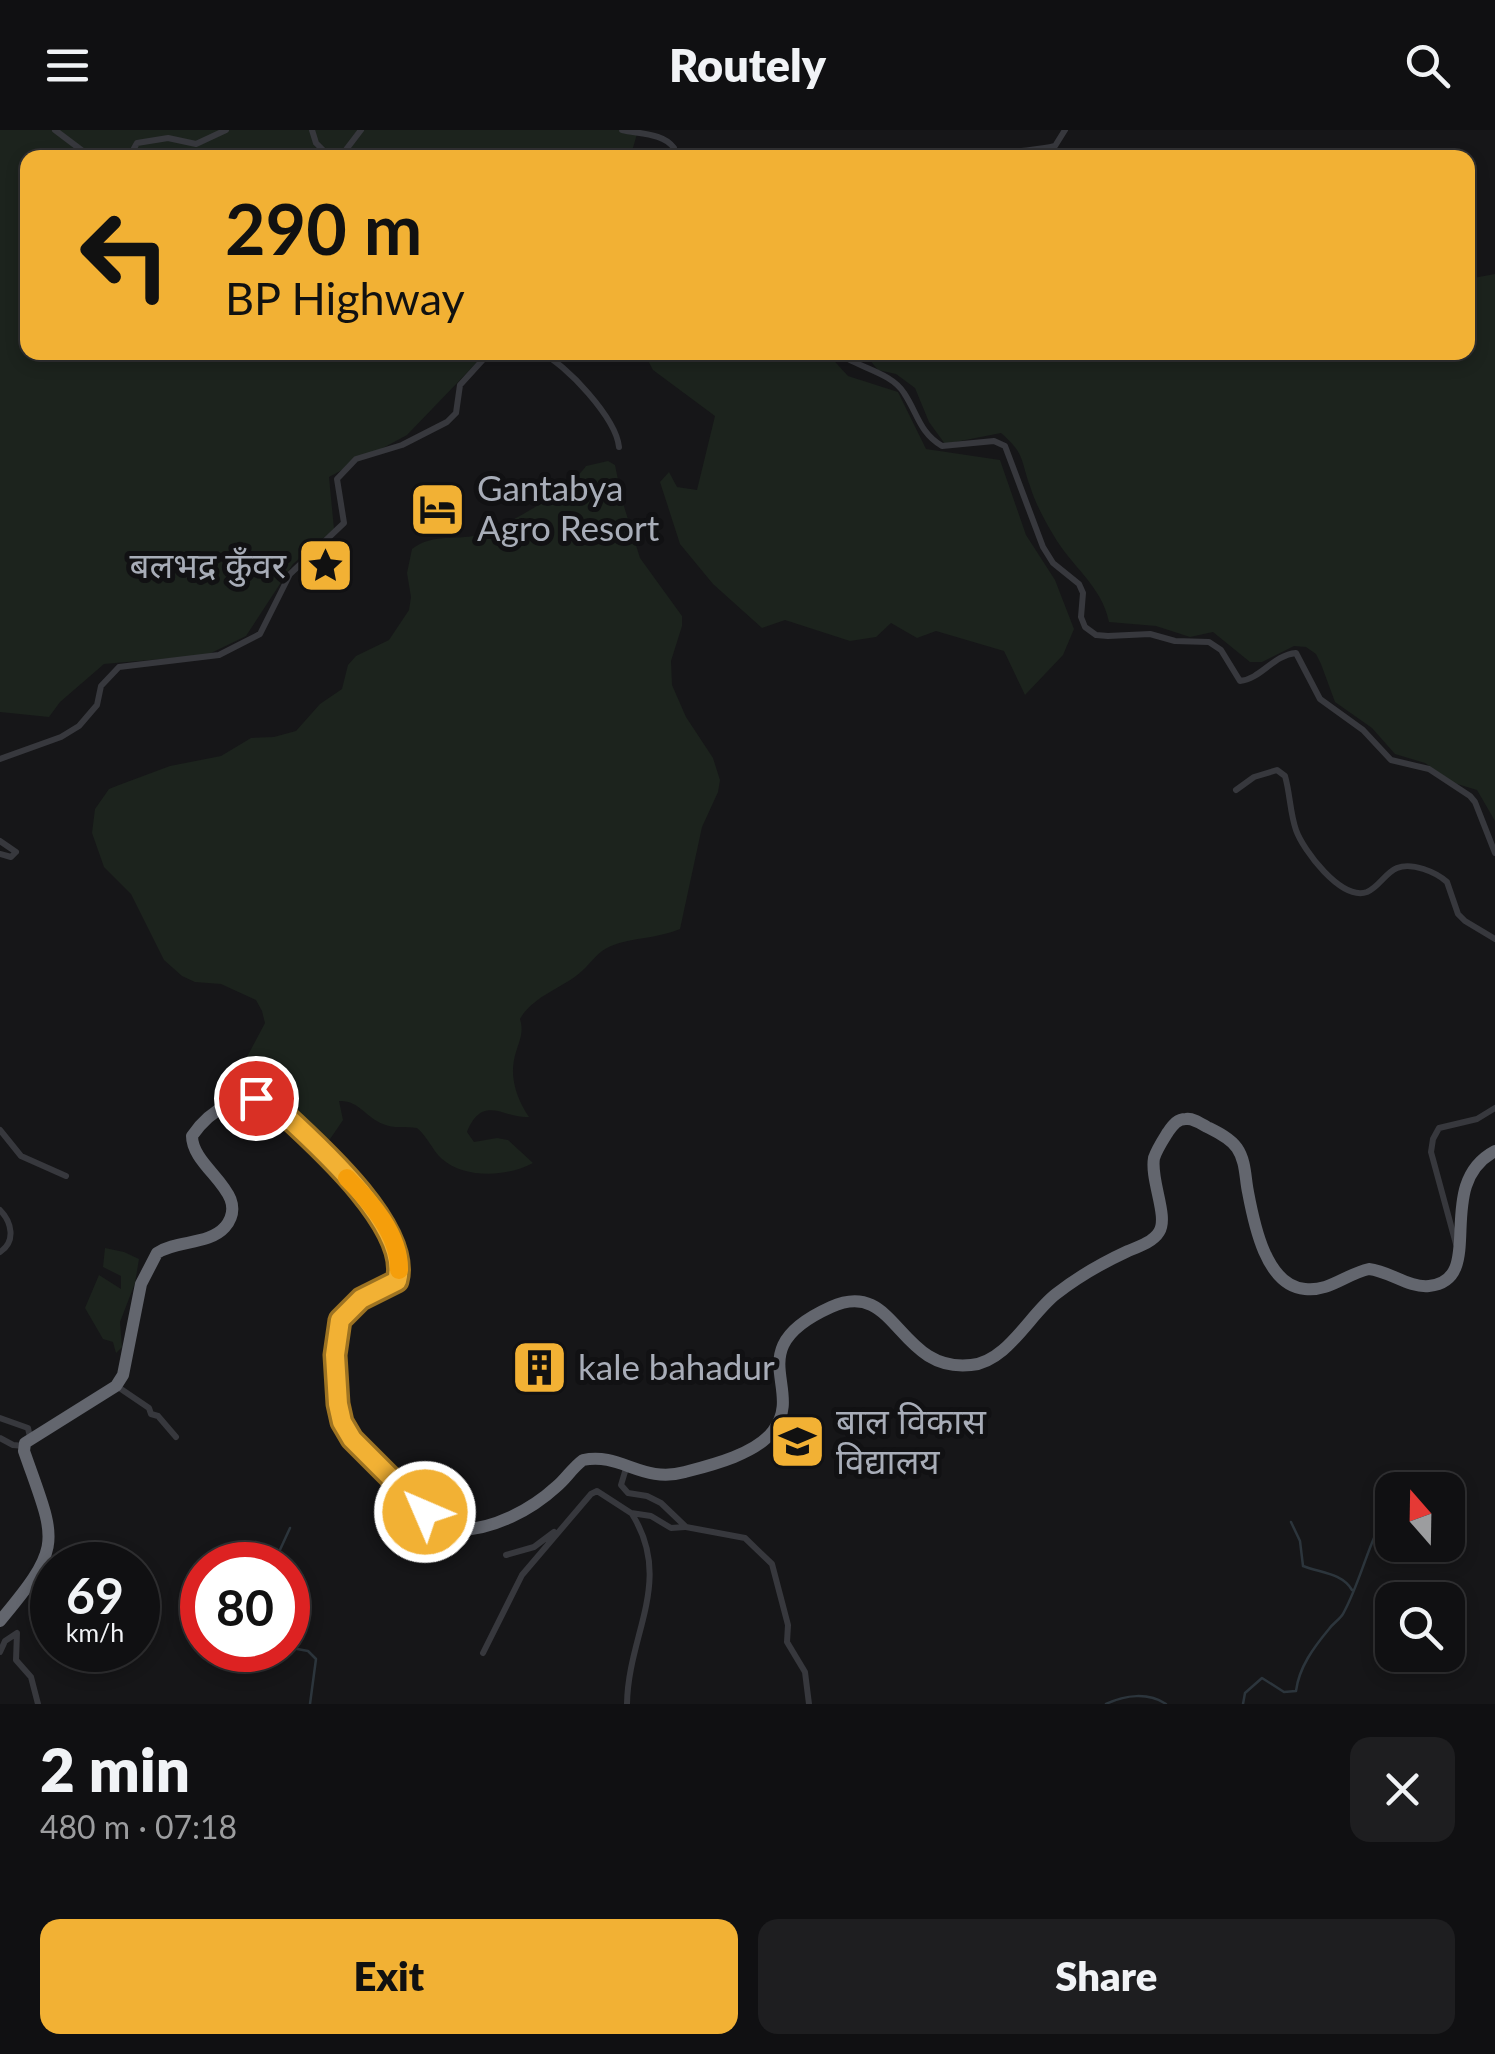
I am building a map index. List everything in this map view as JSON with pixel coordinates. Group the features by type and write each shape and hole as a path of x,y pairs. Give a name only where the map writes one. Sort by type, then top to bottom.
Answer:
{"highway":[{"path":"0,1621 34,1580 50,1542 46,1511 27,1442 116,1386 123,1375 132,1318 149,1264 164,1249 221,1231 232,1212 227,1190 198,1158 192,1136 227,1105 256,1098 273,1104 366,1197 397,1249 397,1281 347,1309 340,1320 335,1355 338,1404 345,1430 443,1526 473,1528 496,1523 535,1503 583,1460 592,1458 627,1465 644,1474 674,1474 732,1456 766,1439 776,1428 782,1407 778,1366 786,1339 817,1315 846,1302 861,1300 878,1308 919,1351 939,1364 969,1366 992,1358 1053,1296 1100,1264 1157,1235 1163,1224 1154,1181 1154,1157 1174,1124 1181,1120 1194,1120 1219,1133 1236,1148 1262,1240 1278,1276 1290,1286 1322,1289 1369,1269 1429,1286 1450,1276 1460,1255 1464,1185 1478,1162 1495,1151"}],"street":[{"path":"54,130 81,150"},
{"path":"133,150 137,143 168,138 196,144 226,130"},
{"path":"622,130 665,138 672,143 673,150"},
{"path":"1033,150 1055,146 1064,130"},
{"path":"0,758 61,737 79,726 97,705 100,686 119,667 219,655 260,634 290,574 344,523 337,479 356,460 402,445 447,422 456,413 460,385 483,360"},
{"path":"555,360 608,417 620,447"},
{"path":"850,360 897,385 923,430 942,446 994,441 1005,446 1043,548 1083,593 1081,617 1085,627 1108,636 1150,634 1175,641 1208,642 1221,650 1240,681 1248,681 1284,655 1296,653 1320,700 1362,730 1391,760 1429,769 1476,802 1495,853"},
{"path":"1236,790 1254,777 1277,770 1285,776 1295,829 1312,858 1334,882 1359,893 1370,890 1396,868 1411,866 1429,872 1447,882 1458,914 1465,921 1495,938"},
{"path":"0,841 16,852 10,857 0,854"},
{"path":"1460,1255 1434,1164 1433,1139 1439,1128 1477,1119 1495,1108"},
{"path":"0,1130 22,1156 66,1176"},
{"path":"0,1210 11,1234 9,1244 0,1252"},
{"path":"116,1386 149,1408 176,1436"},
{"path":"0,1418 28,1428 27,1442 13,1445 0,1438"},
{"path":"627,1465 620,1485 628,1493 661,1503 686,1527"},
{"path":"483,1653 522,1575 597,1491 631,1513 651,1516 671,1528 745,1538 772,1564 788,1625 788,1642 805,1672 809,1704"},
{"path":"506,1555 534,1547 581,1508"},
{"path":"627,1704 627,1680 651,1574 649,1548 631,1513"},
{"path":"0,1652 5,1641 17,1632 16,1660 31,1676 38,1704"}],"shaded area":[{"path":"0,130 642,130 632,150 20,150 20,360 479,360 407,435 329,477 334,529 293,564 246,636 207,655 104,664 60,702 49,717 0,712"},
{"path":"1495,274 1495,821 1477,790 1454,783 1425,763 1395,754 1372,728 1335,702 1316,654 1306,647 1294,646 1262,662 1250,662 1213,632 1190,637 1156,626 1109,622 1100,598 1044,518 1014,446 1001,433 945,444 929,422 915,388 896,374 878,370 870,360 1475,360 1475,278"},
{"path":"648,360 833,360 848,376 898,392 926,449 1000,460 1026,535 1055,580 1074,629 1063,655 1025,695 1004,651 936,631 917,638 891,623 876,637 850,641 785,620 762,628 713,584 680,544 660,482 669,472 677,487 697,490 715,416 653,370"},
{"path":"608,461 615,465 640,558 682,616 671,661 672,685 686,717 713,758 720,780 702,827 680,929 606,948 582,971 540,998 520,1019 513,1075 518,1097 529,1117 487,1111 473,1120 467,1132 474,1142 508,1140 533,1163 499,1173 462,1170 442,1159 417,1128 383,1124 346,1101 339,1101 343,1120 326,1145 280,1098 270,1091 249,1091 242,1081 248,1055 265,1023 262,1011 256,1000 221,984 195,982 164,960 131,894 104,867 92,833 95,809 109,789 119,785 170,766 221,756 251,738 296,731 320,704 342,689 348,665 356,656 389,640 409,610 407,573 412,549 427,541 485,533 551,497 586,466"},
{"path":"105,1248 139,1259 135,1283 120,1322 122,1347 116,1353 113,1342 103,1339 85,1308 99,1275 121,1289 121,1276 103,1267"}],"waterway":[{"path":"1291,1522 1300,1541 1303,1566 1337,1577 1352,1590"},
{"path":"284,1542 290,1528"},
{"path":"1243,1704 1245,1693 1262,1678 1284,1692 1296,1691 1308,1658 1344,1612 1375,1536"},
{"path":"310,1653 316,1659 310,1704"},
{"path":"1106,1704 1136,1696 1166,1704"}],"slow traffic":[{"path":"347,1178 366,1197 386,1228 399,1255 399,1270"}],"place":[{"name":"Gantabya Agro Resort","path":"438,509"},
{"name":"बलभद्र कुँवर","path":"325,566"},
{"name":"kale bahadur","path":"539,1368"},
{"name":"बाल विकास विद्यालय","path":"797,1442"}],"route":[{"path":"256,1098 273,1104 366,1197 397,1249 397,1281 361,1299 340,1320 336,1379 345,1430 425,1512"}]}
